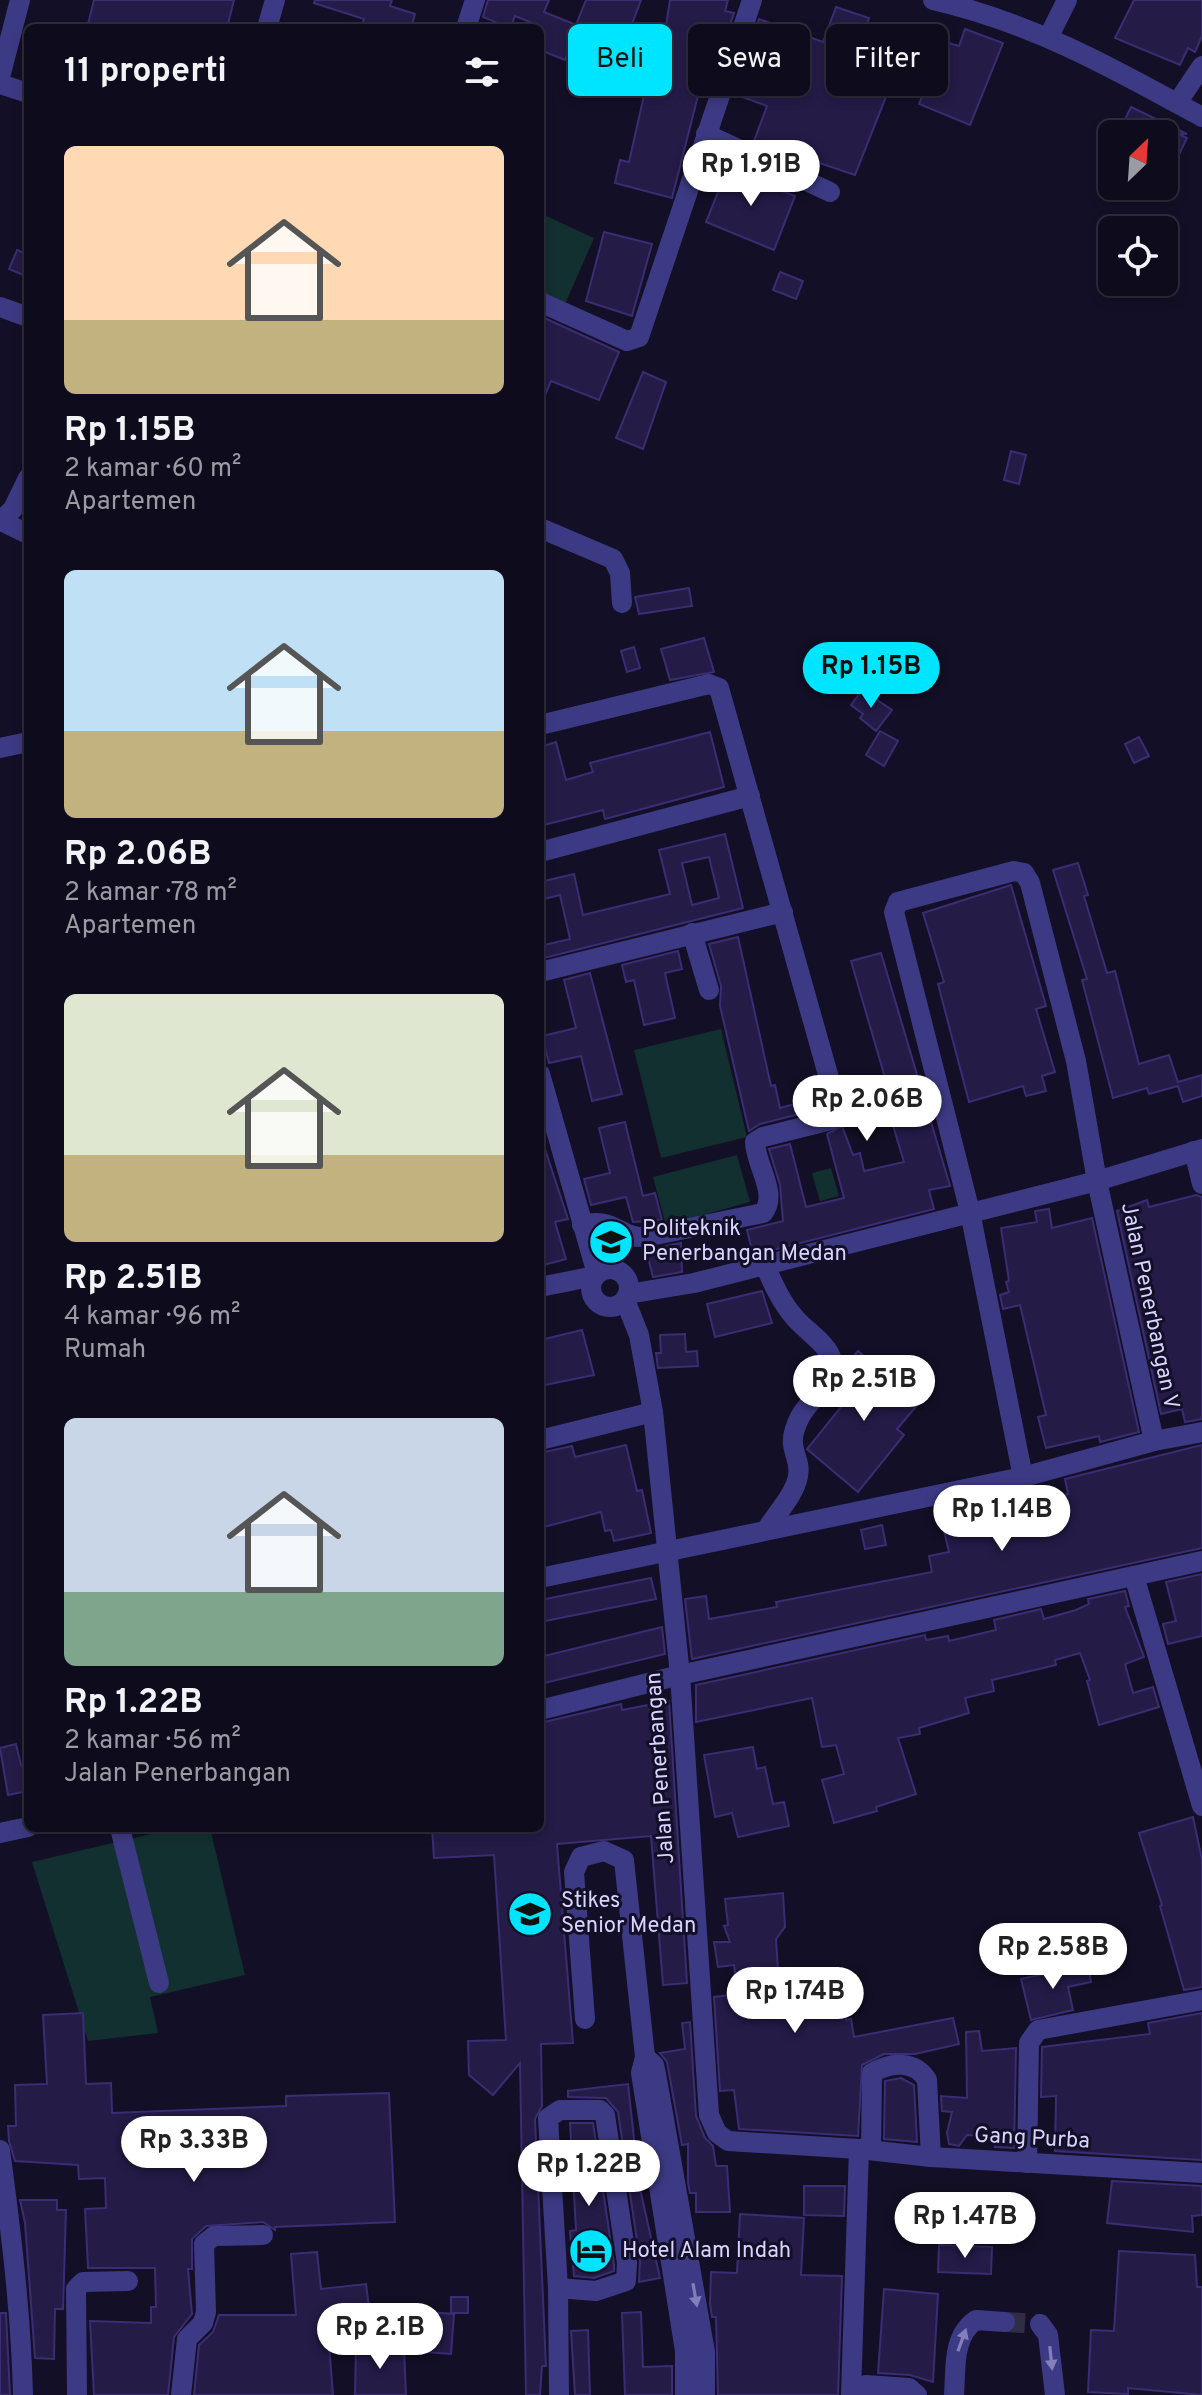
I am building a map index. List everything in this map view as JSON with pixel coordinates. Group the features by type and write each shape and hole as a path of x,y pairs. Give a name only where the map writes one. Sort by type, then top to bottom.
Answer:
{"street":[{"path":"0,77 20,0"},
{"path":"268,24 275,0"},
{"path":"467,24 475,0"},
{"path":"544,304 627,341 639,337 752,0"},
{"path":"933,0 976,5 1049,36 1202,117"},
{"path":"1049,36 1067,0"},
{"path":"1177,103 1202,66"},
{"path":"0,84 24,92"},
{"path":"706,134 830,192"},
{"path":"0,307 24,316"},
{"path":"24,486 13,509 1,521 24,532"},
{"path":"544,530 613,559 620,573 622,603"},
{"path":"544,724 715,684 723,697 838,1110 836,1117 819,1125 763,1137 755,1142 769,1201 763,1213 635,1238 606,1222 582,1225"},
{"path":"0,748 24,743"},
{"path":"544,851 750,796"},
{"name":"Jalan Penerbangan V","path":"970,1212 894,912 898,902 1014,871 1024,873 1030,883 1076,1061 1097,1181 1154,1441"},
{"path":"544,971 783,912"},
{"path":"692,933 709,990"},
{"path":"546,1128 582,1225 596,1275 592,1291 600,1304 615,1306 626,1297 694,1283 1097,1181 1198,1150 1202,1184"},
{"path":"970,1212 1023,1477"},
{"path":"765,1265 777,1292 794,1317 825,1348 833,1363 831,1373 798,1420 791,1451 799,1467 798,1479 767,1529"},
{"path":"544,1286 612,1269 627,1280 626,1297"},
{"name":"Jalan Penerbangan","path":"626,1297 639,1335 653,1412 680,1675 711,2124 728,2141 865,2149"},
{"path":"544,1439 653,1412"},
{"path":"544,1577 1023,1477 1154,1441 1202,1432"},
{"path":"544,1709 680,1675 1202,1561"},
{"path":"1134,1576 1202,1806"},
{"path":"0,1833 24,1828"},
{"path":"121,1832 159,1983"},
{"path":"585,2019 574,1872 581,1857 604,1851 624,1860 645,2057 641,2073 685,2351 685,2395"},
{"path":"1027,2163 1029,2043 1038,2030 1202,2000"},
{"path":"645,2057 654,2065 659,2090 705,2352 705,2395"},
{"path":"851,2395 872,2073 894,2065 911,2065 921,2071 927,2080 931,2157"},
{"path":"558,2288 596,2291 626,2281 627,2263 605,2115 600,2110 560,2110 548,2118 558,2288 559,2395"},
{"name":"Gang Purba","path":"865,2149 931,2157 1202,2173"},
{"path":"0,2150 11,2265 21,2314 23,2395"},
{"path":"181,2395 187,2339 203,2323 206,2312 204,2244 214,2236 263,2235"},
{"path":"77,2395 76,2289 83,2282 128,2281"},
{"path":"954,2395 957,2357 963,2332 976,2320 1005,2322"},
{"path":"1040,2324 1048,2335 1055,2395"},
{"path":"859,2395 866,2385 909,2388 917,2395"}],"green space":[{"path":"544,215 594,238 562,311 544,303"},
{"path":"721,1029 747,1137 661,1158 634,1050"},
{"path":"737,1155 750,1202 666,1225 653,1177"},
{"path":"831,1168 839,1196 820,1201 812,1173"},
{"path":"159,1832 211,1832 245,1975 150,1997 158,2033 88,2041 32,1862"}],"building":[{"path":"94,0 234,0 228,24 88,24"},
{"path":"315,0 392,0 390,6 415,14 412,24 362,24 364,19 314,3"},
{"path":"488,0 549,0 544,12 574,24 568,24 565,60 544,52 544,24 515,16 512,24 500,24 483,17"},
{"path":"586,0 641,0 632,24 576,24"},
{"path":"670,0 728,0 725,11 734,13 730,24 688,24 688,96 698,96 672,198 615,183 620,160 629,162 644,96 672,96 672,24 666,24"},
{"path":"1134,0 1202,0 1202,36 1195,52 1188,48 1180,65 1115,38"},
{"path":"836,7 869,18 867,24 830,24"},
{"path":"965,29 1003,43 970,125 919,104 922,96 948,96 948,43 959,46"},
{"path":"826,34 826,96 886,96 855,175 754,141 767,106 740,96 810,96 810,37 823,42"},
{"path":"1131,107 1158,120 1125,120"},
{"path":"1178,134 1187,138 1178,157"},
{"path":"729,165 774,182 772,187 795,196 774,250 706,222"},
{"path":"604,232 652,244 632,316 586,301"},
{"path":"17,250 24,253 24,275 9,269"},
{"path":"780,272 803,281 796,299 773,290"},
{"path":"544,318 619,352 599,400 551,381 544,398"},
{"path":"643,372 666,382 643,449 616,438"},
{"path":"1011,451 1026,455 1019,484 1004,480"},
{"path":"689,588 692,606 639,614 635,597"},
{"path":"704,638 714,672 670,680 661,649"},
{"path":"634,647 640,668 627,672 621,651"},
{"path":"862,690 892,710 876,731 860,718 863,714 851,705"},
{"path":"880,731 898,741 884,766 866,755"},
{"path":"710,732 724,787 605,819 603,810 544,825 544,746 556,742 566,780 593,772 590,763"},
{"path":"1139,737 1149,756 1134,763 1125,744"},
{"path":"725,834 743,908 544,958 544,945 570,939 560,895 544,899 544,881 574,874 583,915 670,894 659,850","holes":["709,857 719,898 692,905 682,863"]},
{"path":"1078,863 1088,895 1084,896 1107,973 1115,971 1139,1064 1169,1055 1178,1082 1202,1075 1202,1096 1183,1102 1178,1086 1149,1094 1147,1088 1113,1098 1082,980 1087,979 1053,870"},
{"path":"1011,885 1046,1006 1036,1009 1055,1072 1042,1076 1046,1091 1026,1096 1023,1086 969,1102 938,984 944,982 923,913"},
{"path":"738,937 771,1086 775,1085 780,1108 820,1097 823,1108 760,1124 749,1131 720,1006 721,986 709,944"},
{"path":"678,951 682,969 665,973 675,1018 644,1025 634,980 626,982 622,965"},
{"path":"881,953 950,1186 929,1190 934,1209 753,1255 747,1230 783,1221 780,1185 769,1149 790,1144 806,1207 844,1198 827,1134 842,1126 853,1155 860,1153 864,1171 904,1162 882,1089 888,1088 851,961"},
{"path":"590,973 622,1094 592,1101 581,1056 549,1063 544,1036 576,1028 564,980"},
{"path":"625,1122 643,1196 655,1193 662,1220 633,1222 626,1197 591,1205 584,1179 610,1173 599,1128"},
{"path":"544,1146 568,1219 555,1222 566,1259 544,1265"},
{"path":"1196,1195 1202,1197 1202,1419 1185,1422 1182,1409 1161,1414 1117,1211 1147,1200 1149,1207"},
{"path":"1049,1209 1052,1228 1092,1218 1139,1432 1100,1442 1099,1436 1046,1448 1038,1417 1046,1415 1020,1305 1003,1309 1000,1295 1009,1292 1001,1228 1037,1222 1035,1211"},
{"path":"600,1237 605,1238 626,1247 604,1253"},
{"path":"681,1243 682,1272 653,1277 646,1250"},
{"path":"762,1291 772,1323 715,1337 707,1304"},
{"path":"582,1330 594,1375 544,1385 544,1339"},
{"path":"685,1334 686,1352 697,1351 698,1366 658,1368 656,1353 661,1353 660,1335"},
{"path":"858,1351 920,1402 897,1429 904,1435 858,1492 807,1449 854,1391 842,1381 845,1366"},
{"path":"626,1445 637,1491 642,1490 651,1533 614,1541 611,1530 605,1531 601,1512 544,1527 544,1452 572,1446 575,1457"},
{"path":"1202,1445 1202,1548 692,1659 685,1599 706,1596 709,1619 777,1607 776,1602 932,1572 929,1556 949,1552 944,1531 970,1526 967,1511 1013,1503 1014,1509 1068,1494 1065,1479"},
{"path":"882,1525 886,1545 865,1549 861,1530"},
{"path":"1202,1574 1202,1636 1168,1644 1163,1624 1176,1621 1166,1582"},
{"path":"651,1578 656,1599 544,1621 544,1599"},
{"path":"1125,1591 1129,1606 1125,1607 1144,1657 1125,1664 1133,1693 1153,1687 1159,1707 1099,1725 1087,1681 1090,1680 1080,1653 1055,1660 1056,1665 992,1680 994,1691 965,1698 969,1713 919,1728 920,1734 898,1738 916,1794 876,1807 877,1811 834,1823 822,1780 844,1774 836,1745 822,1747 812,1698 696,1722 696,1685 925,1635 926,1640 948,1636 949,1641 996,1630 994,1620 1041,1609 1044,1619 1076,1610 1089,1604 1088,1599"},
{"path":"662,1627 665,1654 544,1683 544,1656"},
{"path":"669,1701 687,1983 663,1985 651,1836 557,1844 573,2043 541,2044 542,2106 535,2119 546,2366 542,2366 540,2395 526,2395 520,2063 493,2095 469,2075 468,2041 506,2040 494,1855 434,1858 432,1832 544,1832 544,1722 621,1704 622,1710"},
{"path":"16,1744 21,1765 24,1764 24,1792 8,1795 0,1748"},
{"path":"753,1747 757,1769 765,1767 773,1804 784,1802 789,1826 738,1837 732,1813 715,1817 704,1755"},
{"path":"1193,1817 1202,1860 1202,1987 1184,1990 1139,1833"},
{"path":"783,1893 785,1927 776,1939 778,1970 789,1968 792,1987 839,1980 846,2020 851,2019 854,2037 953,2018 959,2044 915,2054 884,2054 862,2065 858,2136 739,2129 734,2090 720,2091 714,1997 738,1994 734,1965 718,1967 714,1942 730,1942 724,1926 728,1925 725,1899"},
{"path":"1088,1964 1091,1982 1068,1987 1073,2010 1031,2020 1021,1979"},
{"path":"83,2013 86,2084 111,2083 112,2113 286,2106 286,2096 389,2093 395,2222 275,2227 275,2230 263,2222 206,2226 192,2239 192,2269 188,2269 192,2314 174,2337 168,2395 94,2395 90,2321 151,2323 151,2307 156,2307 155,2268 88,2268 85,2209 106,2208 105,2178 79,2179 78,2165 15,2161 9,2141 8,2126 16,2126 15,2085 47,2084 43,2015"},
{"path":"1202,2013 1202,2160 1055,2151 1056,2096 1041,2097 1042,2047 1150,2034 1148,2023"},
{"path":"690,2022 696,2116 705,2138 713,2146 716,2166 727,2166 730,2212 696,2212 696,2193 690,2193 688,2183 688,2144 682,2145 667,2062 660,2053 685,2049 682,2023"},
{"path":"979,2031 982,2051 1016,2048 1014,2148 995,2147 995,2136 967,2135 959,2146 949,2144 947,2133 952,2112 942,2111 941,2096 967,2098 966,2032"},
{"path":"901,2078 914,2085 917,2142 884,2139 885,2081"},
{"path":"628,2084 639,2184 660,2278 639,2282 640,2261 618,2112 606,2098 568,2097 568,2091"},
{"path":"570,2123 593,2123 614,2264 614,2271 594,2278 574,2276 570,2231 576,2230"},
{"path":"1112,2181 1202,2186 1202,2215 1192,2216 1193,2232 1107,2223"},
{"path":"804,2186 845,2186 844,2216 804,2215"},
{"path":"20,2200 57,2200 57,2210 66,2210 63,2309 55,2309 54,2359 35,2358 25,2223"},
{"path":"740,2214 804,2218 801,2275 842,2276 838,2395 718,2395 716,2317 712,2317 710,2304 711,2272 737,2273"},
{"path":"939,2245 992,2247 991,2274 938,2272"},
{"path":"1119,2251 1195,2255 1197,2287 1202,2287 1202,2395 1128,2388 1128,2394 1088,2392 1091,2330 1114,2331"},
{"path":"317,2252 321,2289 366,2284 370,2315 327,2319 333,2395 194,2395 199,2345 213,2332 219,2315 296,2315 291,2254"},
{"path":"884,2289 938,2294 933,2382 910,2375 878,2373"},
{"path":"451,2297 468,2297 468,2313 451,2313"},
{"path":"428,2312 454,2314 451,2354 425,2352"},
{"path":"641,2312 643,2367 672,2366 672,2395 625,2395 622,2313"},
{"path":"0,2313 6,2313 10,2395 0,2395"},
{"path":"588,2330 590,2395 575,2395 571,2331"},
{"path":"356,2346 404,2348 406,2395 355,2395"}],"tunnel":[{"path":"1005,2322 1040,2324"}],"place":[{"name":"Politeknik Penerbangan Medan","path":"611,1242"},
{"name":"Stikes Senior Medan","path":"530,1914"},
{"name":"Hotel Alam Indah","path":"591,2251"}]}
